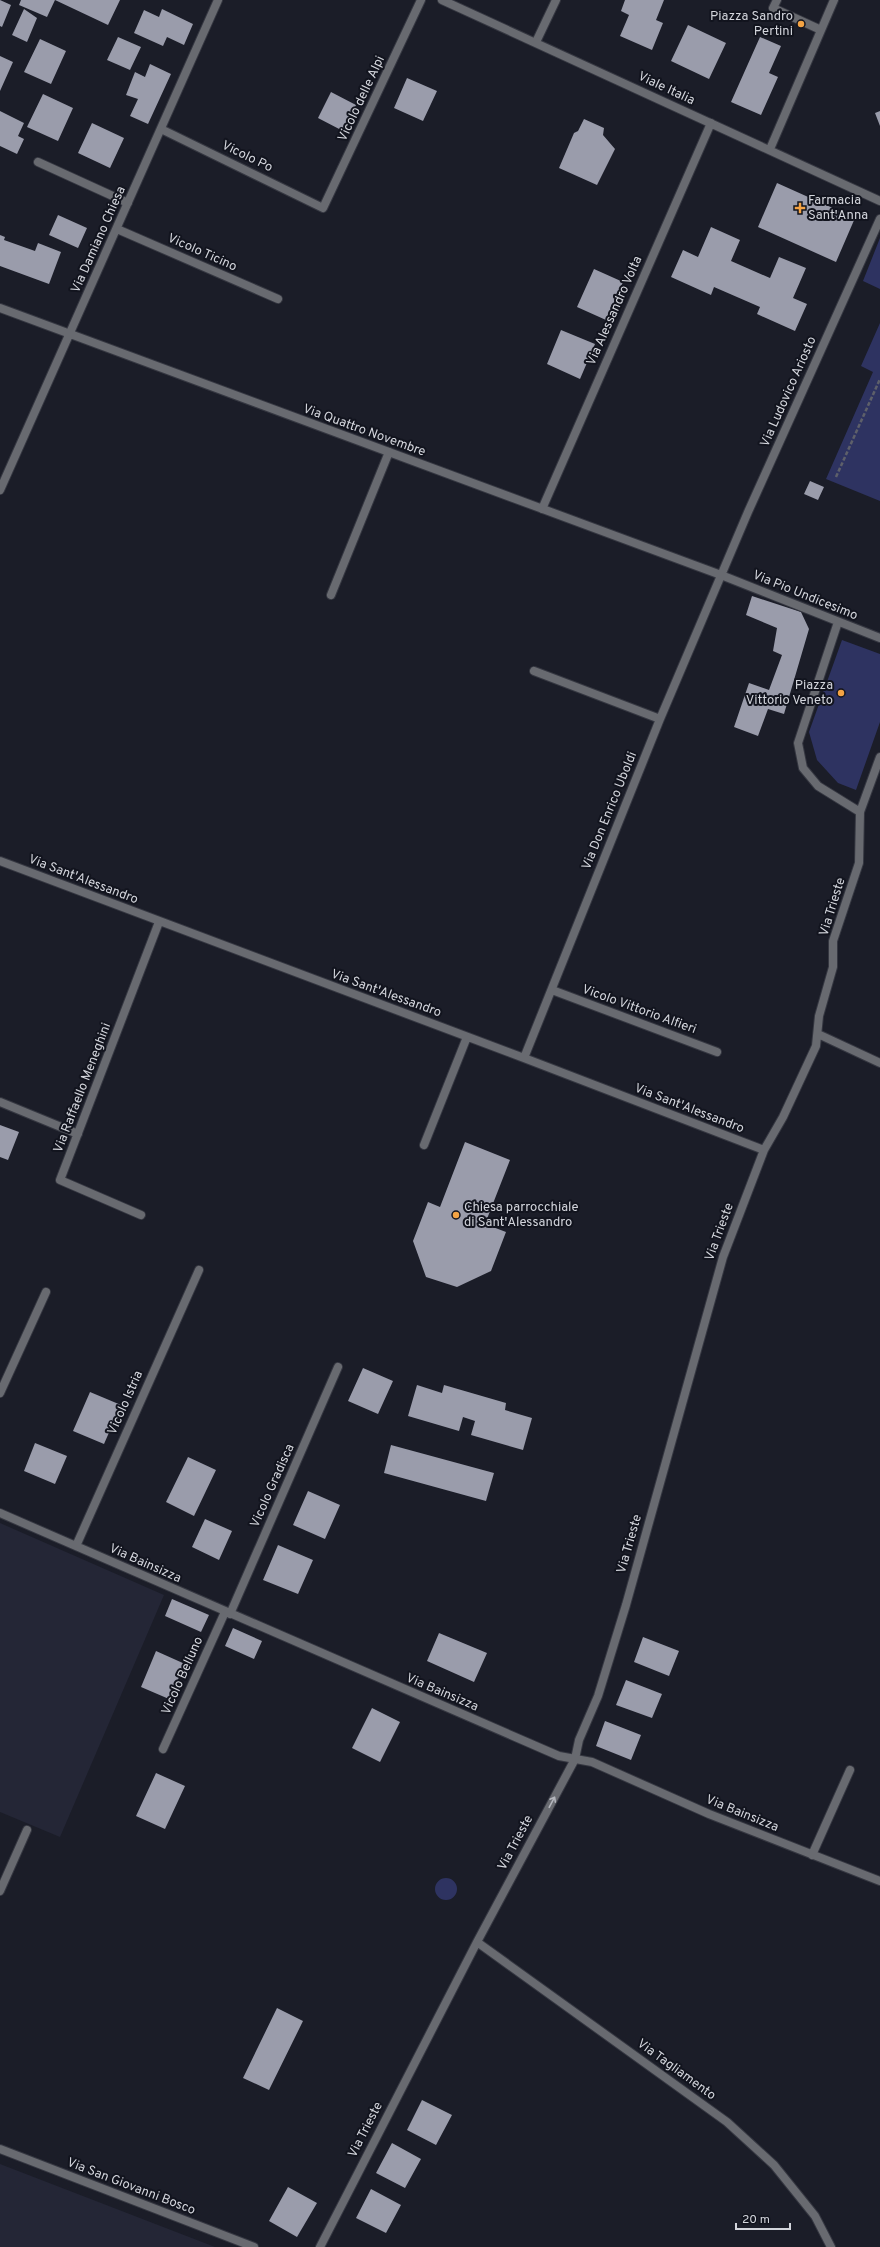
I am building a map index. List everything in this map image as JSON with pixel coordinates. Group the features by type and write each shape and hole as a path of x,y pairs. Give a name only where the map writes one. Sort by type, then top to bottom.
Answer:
{"street":[{"name":"Via Damiano Chiesa","path":"0,490 218,0"},
{"name":"Vicolo delle Alpi","path":"323,208 421,0"},
{"name":"Viale Italia","path":"442,0 770,149 880,201"},
{"path":"536,42 556,0"},
{"path":"777,0 773,8 821,30"},
{"path":"770,149 834,0"},
{"name":"Via Alessandro Volta","path":"542,509 711,123"},
{"name":"Vicolo Po","path":"161,129 323,208"},
{"path":"38,162 128,203"},
{"name":"Via Ludovico Ariosto","path":"721,575 880,219"},
{"name":"Vicolo Ticino","path":"117,229 278,299"},
{"name":"Via Quattro Novembre","path":"0,308 721,575"},
{"path":"331,595 389,452"},
{"name":"Via Pio Undicesimo","path":"721,575 880,638"},
{"name":"Via Don Enrico Uboldi","path":"524,1058 660,719 721,575"},
{"path":"838,622 798,743 803,768 818,786 860,812 880,757"},
{"path":"534,672 660,719"},
{"name":"Via Trieste","path":"320,2247 477,1942 575,1759 579,1740 598,1696 626,1605 723,1257 764,1150 783,1117 816,1046 819,1016 833,968 833,941 859,864 860,812"},
{"name":"Via Sant'Alessandro","path":"0,861 764,1150"},
{"name":"Via Raffaello Meneghini","path":"140,1215 60,1180 159,922"},
{"name":"Vicolo Vittorio Alfieri","path":"552,990 717,1052"},
{"path":"818,1034 880,1063"},
{"path":"424,1145 467,1037"},
{"path":"0,1102 78,1134"},
{"name":"Vicolo Istria","path":"76,1546 199,1270"},
{"path":"0,1393 46,1292"},
{"name":"Vicolo Gradisca","path":"228,1613 338,1367"},
{"name":"Via Bainsizza","path":"0,1513 559,1756 592,1762 709,1814 812,1856 880,1881"},
{"name":"Vicolo Belluno","path":"163,1749 228,1613"},
{"path":"812,1856 850,1770"},
{"path":"0,1891 27,1830"},
{"name":"Via Tagliamento","path":"477,1942 727,2122 774,2165 815,2216 831,2247"},
{"name":"Via San Giovanni Bosco","path":"0,2149 254,2247"}],"path":[{"path":"836,477 880,379"}],"shaded area":[{"path":"880,238 880,289 863,281"},
{"path":"880,323 880,501 826,479 873,372 861,366"},
{"path":"842,640 880,654 880,722 856,790 838,783 817,760 809,732"},
{"path":"0,1523 164,1595 60,1837 0,1812"},
{"path":"446,1878 454,1881 457,1889 454,1897 446,1900 438,1897 435,1889 438,1881"},
{"path":"0,2164 215,2247 0,2247"}],"building":[{"path":"0,0 11,5 2,27 0,26"},
{"path":"21,0 55,0 47,17 19,5"},
{"path":"55,0 120,0 108,25"},
{"path":"625,0 664,0 656,20 663,23 652,50 620,36 629,15 621,11"},
{"path":"24,9 37,18 27,42 12,35"},
{"path":"162,9 193,24 184,45 167,37 163,46 134,33 144,10 159,17"},
{"path":"688,25 726,43 709,79 671,61"},
{"path":"118,37 141,47 130,70 107,60"},
{"path":"760,37 781,46 769,73 778,77 761,115 731,102"},
{"path":"40,39 66,51 51,84 24,72"},
{"path":"0,56 13,62 0,91"},
{"path":"150,64 171,74 148,124 130,116 138,99 126,95 135,72 145,77"},
{"path":"407,78 437,91 423,121 394,108"},
{"path":"331,92 356,105 343,131 318,118"},
{"path":"43,94 73,108 58,141 27,127"},
{"path":"0,111 24,123 18,136 24,139 17,154 0,146"},
{"path":"880,111 880,126 875,113"},
{"path":"584,119 604,128 603,135 615,149 597,185 559,168 574,133 578,131"},
{"path":"92,123 124,138 110,168 78,153"},
{"path":"777,183 855,218 836,262 758,227"},
{"path":"58,215 87,228 78,248 49,235"},
{"path":"711,227 740,240 731,261 770,278 779,257 806,268 793,298 807,304 795,331 757,314 760,307 714,287 711,295 671,277 683,250 698,257"},
{"path":"0,235 5,237 4,240 35,251 38,243 61,252 49,284 0,266"},
{"path":"594,269 623,282 606,320 577,307"},
{"path":"561,330 595,344 580,379 547,364"},
{"path":"810,481 824,487 818,500 804,494"},
{"path":"752,596 801,612 809,629 784,714 768,709 758,736 734,727 749,683 769,690 782,655 773,651 777,628 746,615"},
{"path":"0,1125 19,1132 8,1160 0,1157"},
{"name":"Chiesa parrocchiale di Sant'Alessandro","path":"465,1142 510,1160 485,1224 506,1232 491,1271 457,1287 426,1277 413,1241 428,1202 440,1207"},
{"path":"363,1368 393,1381 378,1414 348,1401"},
{"path":"417,1385 442,1393 444,1385 506,1403 505,1410 532,1418 523,1450 471,1435 475,1421 463,1417 459,1431 408,1416"},
{"path":"90,1392 121,1405 104,1444 73,1431"},
{"path":"35,1443 67,1456 55,1484 24,1471"},
{"path":"391,1445 494,1473 486,1501 384,1473"},
{"path":"188,1457 216,1470 194,1516 166,1502"},
{"path":"308,1491 340,1505 325,1539 293,1525"},
{"path":"205,1519 232,1531 219,1560 192,1547"},
{"path":"278,1545 313,1560 298,1594 263,1580"},
{"path":"172,1599 209,1615 201,1632 165,1616"},
{"path":"233,1628 262,1641 254,1659 225,1646"},
{"path":"439,1633 487,1653 474,1682 427,1661"},
{"path":"643,1637 679,1651 669,1676 634,1662"},
{"path":"156,1651 185,1664 169,1699 141,1687"},
{"path":"626,1680 662,1694 652,1718 616,1705"},
{"path":"372,1708 400,1722 380,1762 352,1748"},
{"path":"605,1721 641,1735 631,1760 596,1746"},
{"path":"156,1773 185,1786 165,1829 136,1816"},
{"path":"277,2008 303,2021 269,2090 243,2078"},
{"path":"422,2100 452,2115 436,2145 407,2130"},
{"path":"392,2143 421,2159 405,2188 376,2173"},
{"path":"288,2187 317,2203 297,2237 269,2221"},
{"path":"371,2189 401,2205 386,2233 356,2218"}],"place":[{"name":"Piazza Sandro Pertini","path":"801,24"},
{"name":"Farmacia Sant'Anna","path":"800,208"},
{"name":"Piazza Vittorio Veneto","path":"841,693"},
{"name":"Chiesa parrocchiale di Sant'Alessandro","path":"456,1215"}]}
